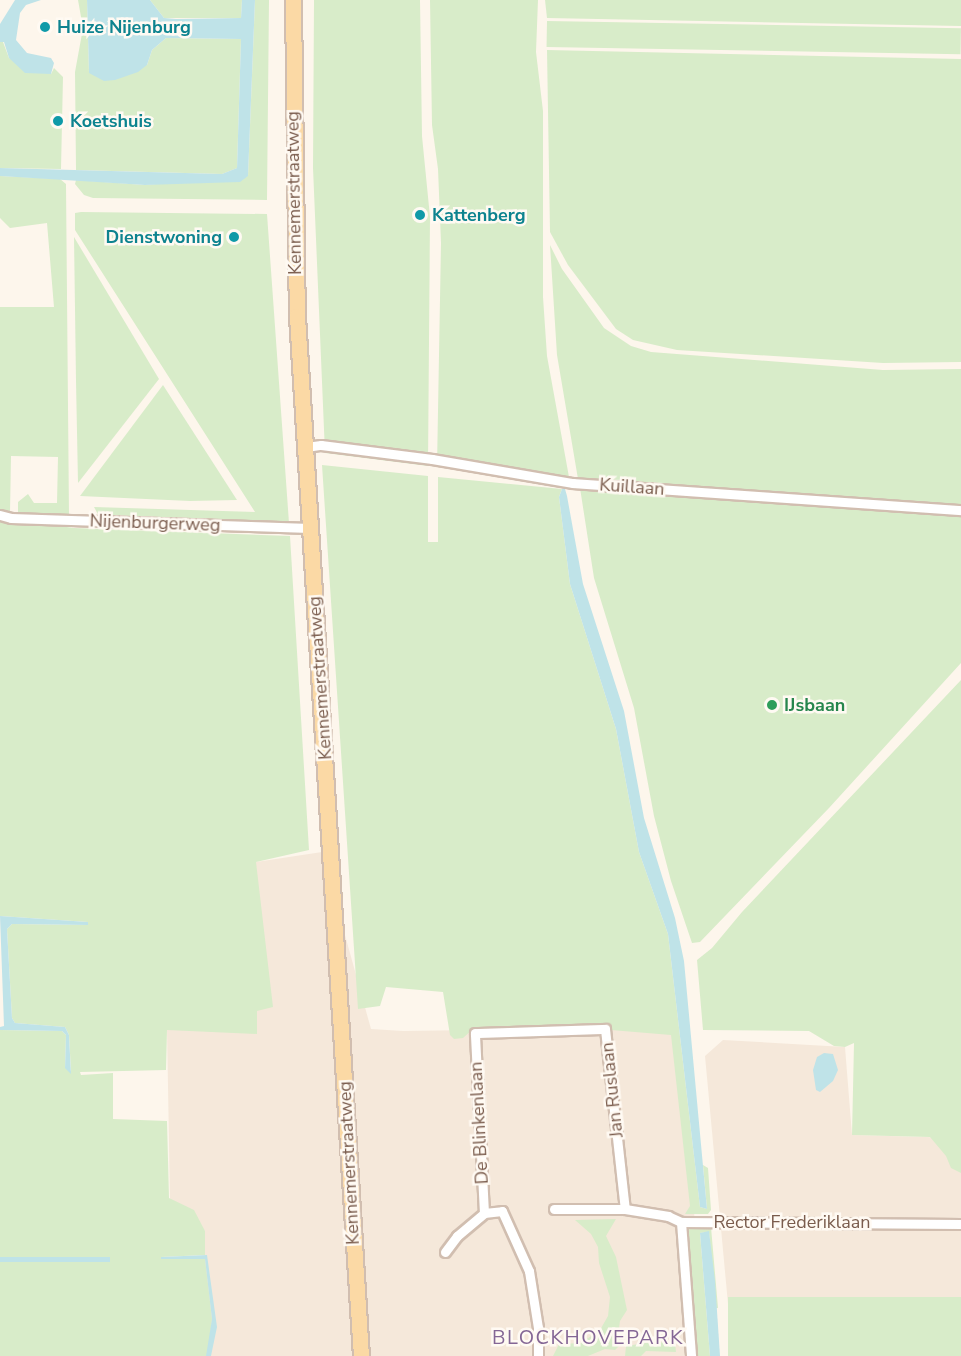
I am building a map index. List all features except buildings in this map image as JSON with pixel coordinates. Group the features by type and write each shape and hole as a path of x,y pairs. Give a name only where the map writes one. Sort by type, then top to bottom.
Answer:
{"main road":[{"name":"Kennemerstraatweg","path":"293,0 297,316 314,446 310,528 361,1356"}],"street":[{"name":"Kuillaan","path":"314,446 432,459 573,483 961,510"},
{"name":"Nijenburgerweg","path":"0,515 11,518 310,528"},
{"name":"Jan Ruslaan","path":"475,1033 605,1029 625,1209"},
{"name":"De Blinkenlaan","path":"475,1033 484,1212"},
{"name":"Rector Frederiklaan","path":"554,1209 625,1209 668,1216 681,1222 961,1224"},
{"path":"445,1252 450,1243 484,1212 502,1211 529,1270 538,1328 538,1356"},
{"path":"681,1222 691,1356"}],"shaded area":[{"path":"322,852 371,1029 403,1031 676,1027 708,1356 205,1356 205,1231 170,1199 167,1030 256,862"},
{"path":"723,1040 845,1047 852,1135 961,1138 961,1300 728,1304 705,1056"}],"green space":[{"path":"78,0 87,0 89,73 147,65 152,50 166,38 241,39 237,168 222,174 76,170 75,72 83,28"},
{"path":"150,0 242,0 241,18 164,18"},
{"path":"255,0 269,0 267,200 93,198 84,195 75,184 76,180 145,185 248,176"},
{"path":"314,0 420,0 422,136 430,217 428,466 325,453 313,168"},
{"path":"430,0 538,0 536,52 543,111 543,297 547,356 569,477 437,467 441,243 438,169 432,125"},
{"path":"545,0 961,0 961,26 547,18"},
{"path":"547,21 961,28 960,54 547,47"},
{"path":"0,42 3,42 9,58 51,74 54,68 63,77 61,169 0,168"},
{"path":"547,50 961,59 961,362 883,363 677,350 633,340 616,329 568,265 550,232"},
{"path":"0,176 60,179 66,184 69,516 18,513 18,502 28,494 34,503 57,503 58,457 11,456 10,513 0,511 0,307 54,307 47,223 10,228 0,218"},
{"path":"75,213 267,214 289,523 100,518 94,507 255,512 75,230"},
{"path":"74,237 159,379 78,483 76,381"},
{"path":"550,245 562,269 604,328 631,346 651,352 883,370 961,369 961,506 578,479 557,355"},
{"path":"163,385 237,500 190,501 80,496"},
{"path":"322,465 428,476 428,542 438,542 438,477 562,489 559,497 570,584 616,729 639,852 668,934 700,1207 707,1209 703,1165 708,1168 711,1210 708,1214 685,1214 690,1206 671,1035 611,1030 604,1025 478,1029 472,1030 463,1038 454,1039 450,1035 443,992 386,987 380,1006 358,1009"},
{"name":"IJsbaan","path":"580,488 961,515 961,663 829,808 700,942 692,943 671,881 654,816 634,708 594,578"},
{"path":"0,518 74,528 290,536 309,850 256,862 273,1007 257,1011 257,1034 167,1030 166,1070 80,1072 81,1075 113,1073 113,1119 167,1121 169,1198 194,1210 205,1231 205,1255 161,1257 161,1259 205,1259 212,1319 208,1356 0,1356 0,1262 108,1262 110,1258 0,1257 0,1030 62,1031 66,1035 65,1067 71,1071 69,1035 65,1027 15,1023 12,1018 7,929 12,924 87,925 88,922 0,916"},
{"path":"961,680 961,1173 951,1168 946,1156 930,1137 852,1135 854,1043 845,1047 834,1046 809,1031 703,1030 697,960 712,948 742,912"},
{"path":"616,1219 606,1236 616,1257 627,1310 620,1321 618,1336 622,1343 615,1350 605,1349 588,1356 553,1356 559,1344 581,1343 600,1330 608,1316 610,1297 599,1263 598,1247 591,1234 575,1220"},
{"path":"711,1227 718,1308 716,1308 709,1232 700,1233 710,1356 695,1356 687,1234 690,1228"},
{"path":"728,1297 961,1297 961,1356 728,1356"},
{"path":"652,1342 675,1343 676,1352 646,1351 641,1356 625,1356 626,1346"}],"water":[{"path":"15,0 41,0 26,5 20,13 16,40 27,53 51,58 54,63 51,74 25,73 9,58 4,42 0,42 0,24"},
{"path":"87,0 150,0 164,18 176,19 241,18 242,0 255,0 248,176 240,182 145,185 0,176 0,168 222,174 237,168 241,39 166,38 152,50 147,65 138,72 115,80 104,81 89,73"},
{"path":"562,489 565,489 567,496 583,584 624,711 644,818 675,918 684,961 707,1209 700,1207 668,934 639,852 616,729 570,584 559,497"},
{"path":"0,916 88,922 88,925 12,924 7,929 12,1018 15,1023 65,1027 69,1035 71,1074 65,1068 66,1035 62,1031 0,1030 0,1027 4,1026"},
{"path":"824,1053 833,1054 838,1070 833,1081 820,1092 816,1090 813,1070 817,1057"},
{"path":"709,1231 720,1356 710,1356 700,1233"},
{"path":"207,1255 217,1327 211,1356 206,1356 212,1319 205,1259 161,1259 161,1257"},
{"path":"0,1257 110,1257 110,1262 0,1262"}],"place":[{"name":"Huize Nijenburg","path":"45,27"},
{"name":"Koetshuis","path":"58,121"},
{"name":"Kattenberg","path":"420,215"},
{"name":"Dienstwoning","path":"234,237"},
{"name":"IJsbaan","path":"772,705"}],"district":[{"name":"BLOCKHOVEPARK","path":"588,1337"}]}
